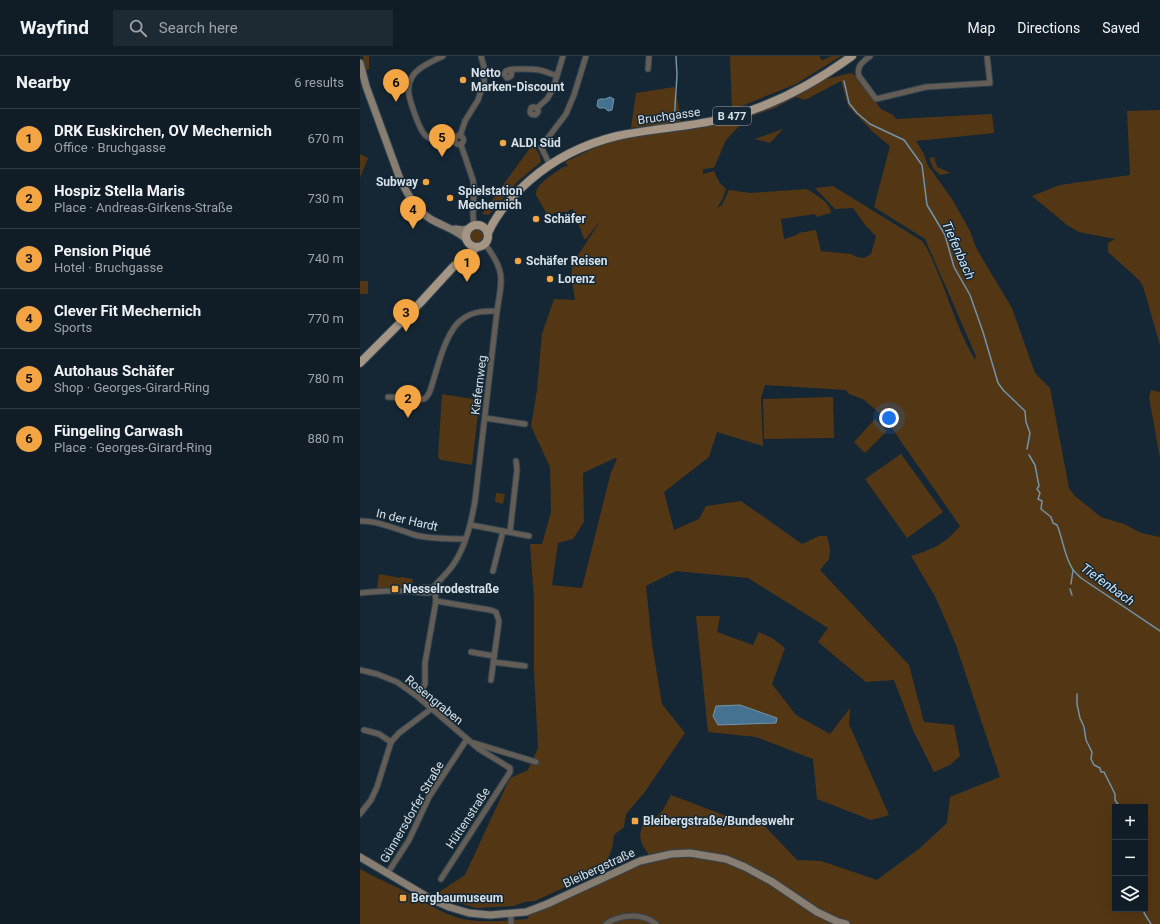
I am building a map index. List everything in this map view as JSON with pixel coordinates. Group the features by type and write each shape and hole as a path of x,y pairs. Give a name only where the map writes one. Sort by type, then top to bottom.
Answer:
{"main road":[{"name":"Bruchgasse","path":"488,233 500,213 526,184 550,164 574,151 603,140 633,133 708,122 758,108 807,85 852,56"},
{"name":"Bruchgasse","path":"475,227 489,222 500,213"},
{"path":"360,363 420,303 453,267 467,249 468,241 466,235 475,227 484,228 488,233"},
{"name":"B 477","path":"485,244 488,239 488,233"},
{"path":"468,241 477,247"},
{"path":"453,267 477,247 485,244"}],"street":[{"path":"443,56 418,70 409,84 409,94 421,130 432,140 441,142 455,141 460,145 473,180 473,215 475,227 461,230 447,227"},
{"path":"455,141 457,136 460,136 465,121 481,93 485,75 481,56"},
{"path":"537,108 547,99 553,89 563,56"},
{"path":"550,164 541,147 566,114 574,95 586,56"},
{"path":"648,69 649,56"},
{"path":"870,56 858,68 858,73 876,98 926,87 990,83 987,56"},
{"path":"360,62 366,86 406,192 415,206 424,215 460,234 468,241"},
{"path":"512,70 540,70 557,76"},
{"path":"460,136 463,138 460,145"},
{"name":"Kiefernweg","path":"465,539 471,525 475,501 497,311 502,282 498,265 485,244"},
{"path":"388,397 421,400 427,396 448,336 455,325 472,314 497,311"},
{"path":"485,418 525,424"},
{"path":"510,532 517,470 516,461"},
{"name":"In der Hardt","path":"360,521 373,523 420,536 465,539"},
{"path":"471,525 529,536"},
{"path":"493,571 503,530"},
{"path":"360,594 395,590 429,593 453,564 465,539"},
{"path":"418,697 425,684 424,670 436,601 433,588"},
{"path":"436,601 496,612 499,620 491,680"},
{"path":"471,652 494,656"},
{"path":"493,662 525,666"},
{"name":"Rosengraben","path":"360,670 377,674 397,682 418,697 479,749 510,768"},
{"path":"360,814 371,800 391,742 399,733 431,709"},
{"path":"364,730 379,734 391,742"},
{"name":"Rosengraben","path":"469,741 536,762"},
{"name":"Günnersdorfer Straße","path":"387,874 409,840 429,797 469,741"},
{"name":"Hüttenstraße","path":"441,879 510,772 510,768"},
{"name":"Bleibergstraße","path":"360,857 431,899 449,907 469,913 490,915 526,912 547,904 640,861 671,854 690,854 726,859 746,867 771,881 817,912 838,922 846,924"},
{"path":"511,913 511,924"},
{"path":"606,924 611,920 627,916 635,916 650,920 656,924"}],"shaded area":[{"path":"363,56 369,56 369,69 365,71"},
{"path":"730,56 820,56 823,60 831,56 841,56 796,84 732,110"},
{"path":"851,73 857,77 881,109 893,115 896,119 992,114 994,133 916,141 924,154 927,164 952,199 970,231 982,258 1012,308 1035,373 1050,388 1069,488 1075,496 1101,517 1124,524 1141,533 1160,537 1160,924 360,924 360,869 455,917 486,921 527,919 529,914 560,902 621,873 653,861 642,843 640,834 641,829 644,822 649,824 663,810 671,795 745,823 755,816 797,860 821,861 877,880 920,848 947,823 950,797 1000,777 956,645 936,598 911,556 926,551 944,542 960,526 884,417 863,399 849,394 846,390 765,385 761,398 763,446 717,432 709,457 664,492 674,530 699,519 706,506 741,501 802,544 819,536 827,536 830,549 829,559 820,570 909,665 924,722 954,725 960,756 950,765 934,772 913,730 894,680 866,682 818,642 828,628 748,578 676,571 646,586 652,644 662,704 685,733 644,793 626,814 624,827 614,835 613,844 607,860 611,866 535,901 524,902 514,906 476,908 455,902 436,894 465,875 510,778 528,770 538,748 534,670 534,598 530,544 542,544 551,512 550,467 531,426 537,390 542,334 554,299 575,300 571,275 573,263 601,220 586,239 584,239 573,209 569,210 568,212 557,212 548,216 536,195 542,183 563,167 568,166 565,162 603,144 632,135 743,116 743,122 726,140 714,168 703,169 703,174 714,171 719,182 726,189 717,208 722,205 729,190 750,193 806,189 825,202 831,213 816,217 815,214 781,219 784,239 797,235 798,233 816,230 821,251 851,254 864,258 871,254 876,236 866,226 853,208 835,209 815,188 833,186 922,241 933,261 961,332 975,360 976,356 925,239 874,207 890,146 873,132 848,106 841,81 805,100 796,97 775,108 749,117 749,114 822,80","holes":["615,458 617,459 611,472 582,588 552,585 558,543 573,539 584,522 583,473"]},
{"path":"674,87 681,116 680,122 631,128 636,93"},
{"path":"1160,110 1160,345 1143,286 1139,280 1108,252 1108,243 1115,239 1079,232 1067,225 1032,196 1060,185 1130,175 1127,111"},
{"path":"783,129 770,143 755,139"},
{"path":"533,144 540,156 541,162 517,182 489,215 482,214"},
{"path":"360,154 368,158 360,178"},
{"path":"934,157 937,167 951,173 940,175 933,168 929,158"},
{"path":"474,228 480,228 485,233 483,242 480,244 474,244 469,239 469,233"},
{"path":"360,281 368,281 368,294 360,294"},
{"path":"1151,390 1160,392 1160,458 1149,397"},
{"path":"442,394 479,400 472,465 441,460 438,457"},
{"path":"833,397 834,438 764,439 763,399"},
{"path":"875,419 887,431 865,453 854,442"},
{"path":"901,454 943,512 907,538 865,479"},
{"path":"496,493 505,494 503,504 495,502"},
{"path":"379,574 413,579 412,586 377,588"},
{"path":"696,616 720,616 717,632 753,645 759,632 772,638 785,648 772,684 796,715 830,734 850,708 849,724 889,815 871,820 817,799 813,759 756,737 708,732"}],"water":[{"path":"610,97 614,99 612,110 608,111 605,108 599,108 597,106 598,100"},
{"path":"740,705 777,718 776,723 718,725 713,716 716,706"}],"waterway":[{"path":"674,122 677,75 676,56"},
{"name":"Tiefenbach","path":"844,81 849,103 857,113 870,124 904,140 922,165 927,205 945,235 954,267 970,295 998,383 1004,391 1025,411 1026,422 1030,433 1027,449"},
{"name":"Tiefenbach","path":"1029,455 1035,465 1039,486 1037,489 1040,493 1038,499 1042,501 1041,509 1051,517 1053,523 1057,525 1067,558 1074,571 1081,578 1160,631"},
{"path":"1071,584 1073,570"},
{"path":"1070,589 1072,595"},
{"path":"1077,694 1077,704 1080,718 1084,727 1086,740 1092,752 1091,759 1094,765 1100,768 1101,772 1104,772 1115,794 1115,800 1118,804"},
{"path":"1144,912 1151,924"}],"place":[{"name":"Netto Marken-Discount","path":"463,80"},
{"name":"Füngeling Carwash","path":"396,102"},
{"name":"ALDI Süd","path":"503,143"},
{"name":"Autohaus Schäfer","path":"442,157"},
{"name":"Subway","path":"426,182"},
{"name":"Spielstation Mechernich","path":"450,198"},
{"name":"Schäfer","path":"536,219"},
{"name":"Clever Fit Mechernich","path":"413,229"},
{"name":"Schäfer Reisen","path":"518,261"},
{"name":"Lorenz","path":"550,279"},
{"name":"DRK Euskirchen, OV Mechernich","path":"467,282"},
{"name":"Pension Piqué","path":"406,332"},
{"name":"Hospiz Stella Maris","path":"408,418"},
{"name":"Nesselrodestraße","path":"395,589"},
{"name":"Bleibergstraße/Bundeswehr","path":"635,821"},
{"name":"Bergbaumuseum","path":"403,898"}]}
